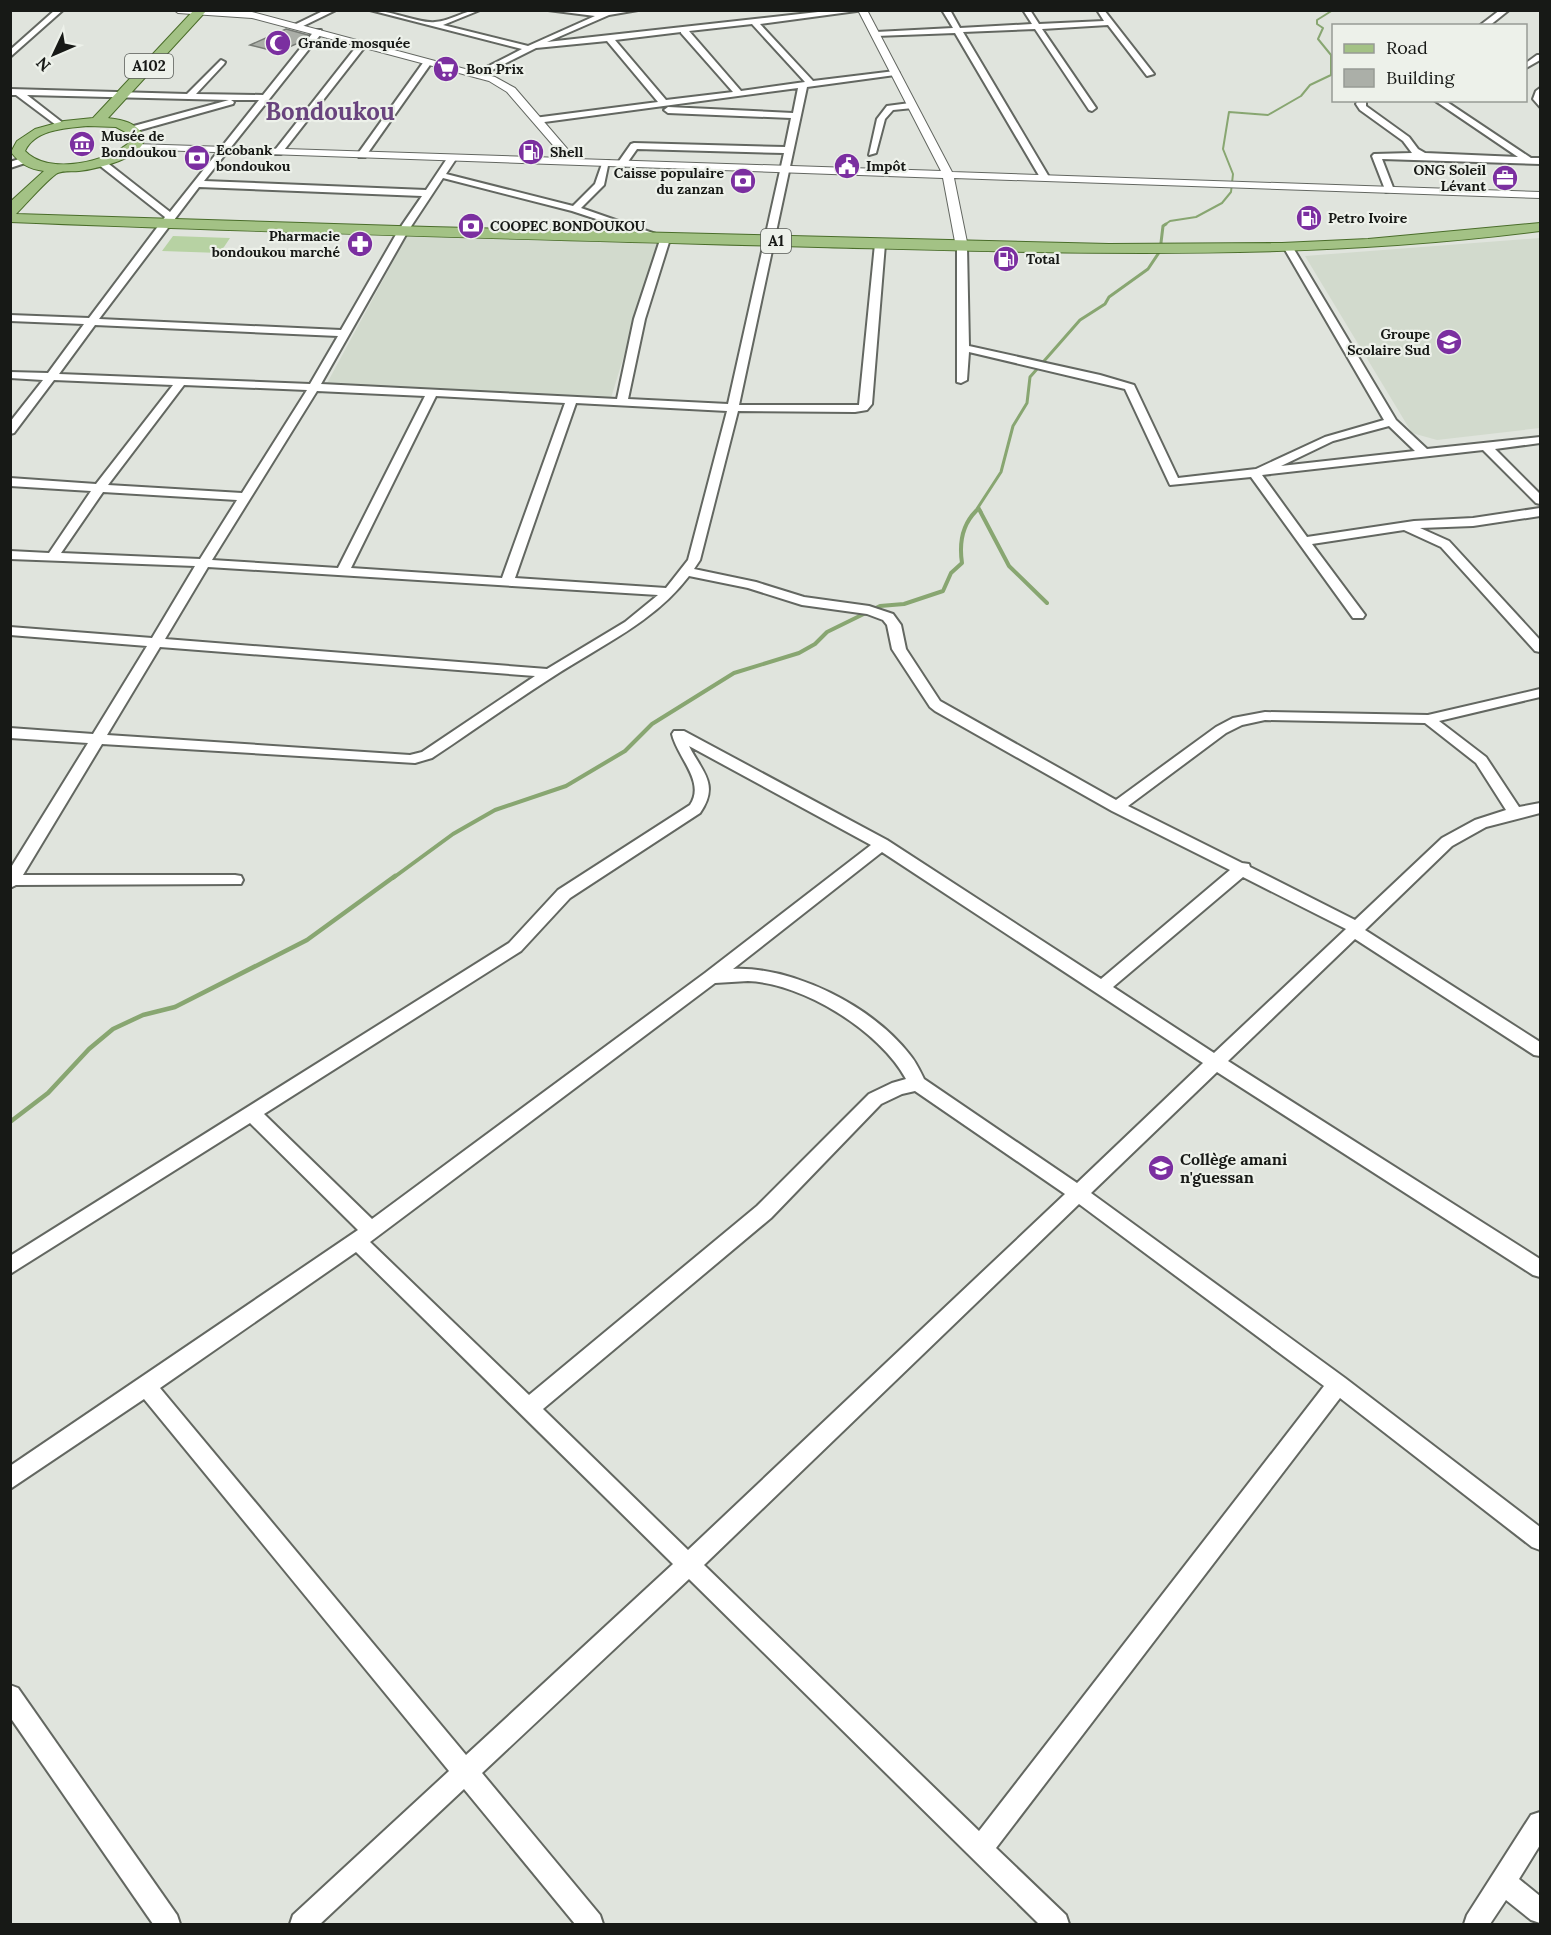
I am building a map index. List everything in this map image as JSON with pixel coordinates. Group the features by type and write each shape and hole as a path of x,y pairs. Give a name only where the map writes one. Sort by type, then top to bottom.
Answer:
{"main road":[{"name":"A102","path":"97,122 201,11"},
{"path":"97,122 118,124 133,129 139,137 135,147 102,163 56,167 38,165 25,160 18,152 16,142 37,133 60,125 97,122"},
{"path":"10,211 56,167"},
{"name":"A1","path":"10,218 168,221 665,239 1151,251 1288,248 1436,239 1540,227"}],"street":[{"path":"10,55 60,10"},
{"path":"178,10 256,13 503,84 573,162"},
{"path":"296,26 333,10"},
{"path":"373,10 533,47 861,10 876,34 910,106 948,175 962,247 964,348 961,380"},
{"path":"553,11 606,14 634,10"},
{"path":"946,10 960,30 1044,177"},
{"path":"1026,10 1092,108"},
{"path":"1100,10 1150,74"},
{"path":"1486,24 1506,10"},
{"path":"435,25 473,11"},
{"path":"553,11 562,21 561,32"},
{"path":"478,75 561,32 606,14"},
{"path":"754,22 807,84"},
{"path":"876,34 1110,23"},
{"path":"684,31 738,93"},
{"path":"12,428 168,221 318,32"},
{"path":"610,39 664,103"},
{"path":"278,152 363,44"},
{"path":"1527,65 1540,57"},
{"path":"189,96 221,62"},
{"path":"362,155 428,62"},
{"path":"537,120 895,73"},
{"path":"10,733 411,760 427,754 549,673 630,625 670,592 694,560 733,408 796,116 807,84"},
{"path":"1540,91 1537,99 1540,104"},
{"path":"14,92 265,98"},
{"path":"14,92 60,125"},
{"path":"133,129 247,98"},
{"path":"1361,102 1363,108 1406,139 1415,151 1423,156"},
{"path":"1441,102 1529,161"},
{"path":"873,153 881,119 890,108 910,106"},
{"path":"628,108 796,116"},
{"path":"622,164 631,147 634,146 788,150"},
{"path":"135,147 1540,195"},
{"path":"1389,190 1377,156 1540,161"},
{"path":"11,881 314,387 403,231 451,159"},
{"path":"10,165 25,160"},
{"path":"102,163 168,221"},
{"path":"576,209 599,184 606,164"},
{"path":"440,176 576,209 665,239 647,290 633,347 628,385 621,402"},
{"path":"198,184 429,193"},
{"path":"10,375 314,387 572,402 855,410 863,408 866,404 880,244"},
{"path":"1288,248 1391,423 1423,452"},
{"path":"10,318 345,333"},
{"path":"964,348 1100,378 1130,387 1174,482 1540,440"},
{"path":"54,555 100,487 181,382"},
{"path":"343,571 432,394"},
{"path":"507,582 572,402"},
{"path":"1255,474 1329,439 1391,423"},
{"path":"1486,446 1540,500"},
{"path":"1255,474 1358,615"},
{"path":"10,482 246,497"},
{"path":"1304,541 1403,526 1473,522 1540,512"},
{"path":"1403,526 1445,544 1540,648"},
{"path":"10,555 54,555 204,563 670,592"},
{"path":"685,572 751,585 802,601 869,610 888,617 894,625 899,650 940,708 1117,807 1243,868 1356,929 1475,1010 1540,1050"},
{"path":"10,631 549,673"},
{"path":"1117,807 1221,730 1238,721 1265,716 1428,719 1540,693"},
{"path":"1428,719 1481,760 1515,812"},
{"path":"10,1266 515,947 564,894 695,809 702,801 705,790 679,734 882,844 1215,1062 1540,1269"},
{"path":"302,1924 689,1564 1447,842 1467,828 1515,812 1540,808"},
{"path":"10,1479 364,1236 711,977 882,844"},
{"path":"1101,988 1243,868"},
{"path":"11,881 235,880"},
{"path":"711,977 752,975 785,980 807,987 837,1005 892,1047 903,1059 918,1084 1078,1193 1338,1384 1540,1540"},
{"path":"529,1408 764,1212 874,1099 898,1088 918,1084"},
{"path":"251,1113 364,1236 529,1408 979,1850 1058,1924"},
{"path":"979,1850 1338,1384"},
{"path":"146,1386 591,1924"},
{"path":"10,1696 168,1924"},
{"path":"1476,1924 1540,1824"},
{"path":"1504,1883 1540,1911"}],"shaded area":[{"path":"408,234 658,244 611,398 326,385"},
{"name":"Groupe Scolaire Sud","path":"1540,238 1540,428 1437,440 1412,433 1305,256"}],"green space":[{"path":"173,236 230,238 220,253 162,251"}],"building":[{"name":"Grande mosquée","path":"286,29 308,35 303,41 278,52 250,45"}],"waterway":[{"path":"1163,226 1170,221 1196,217 1222,203 1231,192 1233,174 1223,149 1229,112 1268,115 1301,96 1310,85 1331,75 1331,55 1318,39 1323,28 1317,24 1317,20 1333,10"},
{"path":"975,512 1001,472 1013,426 1027,403 1030,377 1080,320 1105,304 1109,297 1148,269 1160,251 1163,226"},
{"path":"979,508 981,512"},
{"path":"980,511 1009,566 1047,603"},
{"path":"393,878 453,834 495,810 566,786 625,751 652,724 734,673 799,653 815,644 827,632 880,606 904,604 943,591 951,573 962,563 963,535 967,522 975,512"},
{"path":"10,1122 48,1093 89,1049 113,1029 143,1015 175,1007 307,940 395,876"}],"place":[{"name":"Grande mosquée","path":"278,43"},
{"name":"Bon Prix","path":"446,69"},
{"name":"Musée de Bondoukou","path":"82,144"},
{"name":"Shell","path":"531,152"},
{"name":"Ecobank bondoukou","path":"197,158"},
{"name":"Impôt","path":"847,166"},
{"name":"ONG Soleil Lévant","path":"1505,178"},
{"name":"Caisse populaire du zanzan","path":"743,181"},
{"name":"Petro Ivoire","path":"1309,218"},
{"name":"COOPEC BONDOUKOU","path":"471,226"},
{"name":"Pharmacie bondoukou marché","path":"360,244"},
{"name":"Total","path":"1006,259"},
{"name":"Groupe Scolaire Sud","path":"1449,342"},
{"name":"Collège amani n'guessan","path":"1161,1168"}],"district":[{"name":"Bondoukou","path":"330,112"}]}
